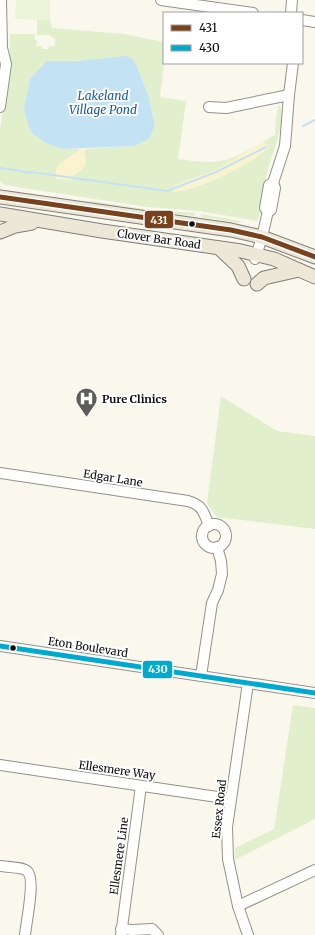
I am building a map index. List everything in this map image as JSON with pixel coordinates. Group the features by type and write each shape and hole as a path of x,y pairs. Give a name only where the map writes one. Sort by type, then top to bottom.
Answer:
{"main road":[{"name":"Clover Bar Road","path":"0,197 231,230 262,237 315,257"},
{"path":"0,207 33,212 86,216 124,215"},
{"name":"Clover Bar Road","path":"0,214 219,248 274,259 315,277"},
{"path":"0,232 2,230 25,223 49,222"},
{"path":"102,231 160,232 246,242 256,241 262,237"},
{"path":"219,248 238,266 244,279"},
{"path":"256,256 266,251 275,252 315,267"},
{"path":"257,284 264,278 299,270"}],"street":[{"path":"160,0 211,3 249,12"},
{"path":"291,12 292,0"},
{"path":"0,106 6,64 1,51 1,7"},
{"path":"303,20 315,22"},
{"path":"256,256 268,211 265,208 268,186 273,183 285,146 293,64"},
{"path":"209,107 226,108 289,95"},
{"name":"Edgar Lane","path":"0,473 188,501 198,505 201,508 209,526"},
{"path":"209,526 220,526 225,532 225,539 223,543 217,547 210,547 204,542 202,535 203,531 209,526"},
{"path":"201,676 212,603 218,590 222,574 221,561 217,547"},
{"name":"Eton Boulevard","path":"0,646 315,693"},
{"name":"Essex Road","path":"248,683 227,827 228,859 238,906 248,935"},
{"name":"Ellesmere Way","path":"0,765 230,799"},
{"name":"Ellesmere Line","path":"141,786 121,932 152,929 158,935"},
{"path":"0,866 23,869 28,871 31,876 32,886 25,935"},
{"path":"238,906 315,870"}],"green space":[{"path":"16,0 50,0 50,20 15,19"},
{"path":"37,19 50,20 52,28 124,34 163,42 164,64 160,97 186,101 178,159 216,162 235,157 249,150 275,135 276,117 279,105 282,118 278,138 267,173 263,204 257,221 199,211 147,207 4,185 0,181 0,129 9,66 10,34 35,34 35,40 37,40 36,46 42,46 42,49 48,49 49,46 55,46 55,38 51,37 51,35 37,35","holes":["134,60 148,94 155,126 149,139 134,146 85,149 85,156 72,176 55,179 58,169 63,162 76,153 79,149 61,149 47,61","263,142 268,148 249,162 224,176 210,182 174,192 175,185 216,170"]},
{"path":"83,200 151,210 196,213 194,216 125,209"},
{"path":"201,214 240,221 241,222 201,217"},
{"path":"221,396 277,431 315,436 315,529 216,517 207,503"},
{"path":"293,705 315,708 315,819 235,860 235,848 274,829"}],"sand":[{"path":"263,142 268,144 268,148 236,169 198,186 174,192 173,186 216,170"},
{"path":"79,149 85,149 84,154 86,161 84,167 72,176 73,180 56,179 57,167"}],"water":[{"name":"Lakeland Village Pond","path":"126,56 134,60 148,94 155,126 149,139 134,146 62,149 44,142 32,133 24,108 30,79 47,61 78,61"}],"waterway":[{"path":"303,126 315,120"},
{"path":"0,168 27,173 31,172 167,191 216,172 266,147"}],"transit line":[{"name":"431","path":"0,197 231,230 262,237 315,257"},
{"name":"430","path":"0,646 315,693"}],"place":[{"name":"Pure Clinics","path":"87,418"}]}
